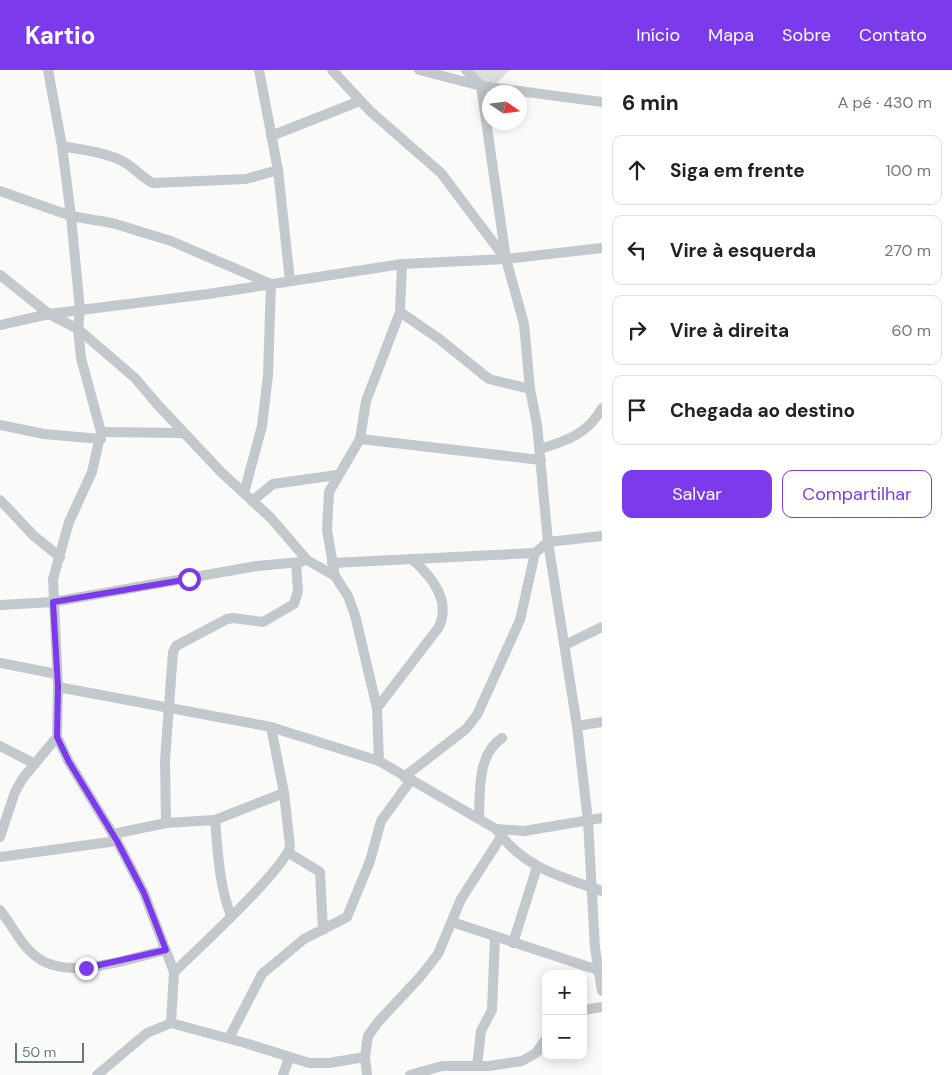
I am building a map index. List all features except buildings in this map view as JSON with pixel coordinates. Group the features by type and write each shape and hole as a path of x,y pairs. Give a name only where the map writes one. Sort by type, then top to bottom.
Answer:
{"street":[{"path":"48,70 62,146 71,216 80,310 78,329 81,358 101,435 92,472 69,522 53,579 58,687 57,737 69,762 115,837 144,893 174,972 171,1023"},
{"path":"258,70 278,170 290,282"},
{"path":"332,70 360,100 441,172 506,259"},
{"path":"419,70 481,86 602,102"},
{"path":"466,70 481,86 506,259 524,324 530,390 540,449 548,542 577,726 588,820 591,887 598,970 602,991"},
{"path":"271,136 360,100"},
{"path":"62,146 115,158 154,183 246,179 278,170"},
{"path":"0,191 71,216 112,223 171,240 271,284"},
{"path":"0,324 49,314 290,282 402,264 506,259 602,248"},
{"path":"334,576 326,513 329,492 337,475 360,439 366,401 400,312 402,264"},
{"path":"0,275 49,314 78,329 135,378 183,433 270,518 307,560 334,576 348,596 355,615 377,708 379,761"},
{"path":"244,493 263,418 268,374 271,284"},
{"path":"400,312 438,338 490,379 530,390"},
{"path":"540,449 567,440 585,431 602,408"},
{"path":"0,425 44,434 183,433"},
{"path":"360,439 541,460"},
{"path":"252,500 273,484 286,480 337,475"},
{"path":"0,500 34,536 60,557"},
{"path":"229,1038 262,974 304,939 342,922 351,911 370,861 382,821 407,779 466,729 477,715 520,620 536,553 548,542 602,536"},
{"path":"332,563 536,553"},
{"path":"377,708 439,627 442,619 443,605 437,588 429,574 412,559"},
{"path":"0,605 53,602 257,566 296,563 307,560"},
{"path":"166,823 165,760 170,710 171,662 176,646 233,618 263,622 294,604 298,591 296,563"},
{"path":"565,645 602,627"},
{"path":"0,663 57,674"},
{"path":"58,687 170,710 271,727 379,761 407,779 479,819 498,833 514,851 537,867 602,891"},
{"path":"577,726 602,722"},
{"path":"174,972 231,916 289,853 290,846 284,793 271,727"},
{"path":"0,836 15,792 57,737"},
{"path":"479,819 480,785 486,760 494,743 502,738"},
{"path":"0,746 35,764"},
{"path":"0,858 115,837 166,823 215,820 284,793"},
{"path":"498,833 524,831 602,818"},
{"path":"215,820 219,871 224,898 231,916"},
{"path":"367,1075 365,1057 368,1036 438,954 461,899 498,833"},
{"path":"289,853 320,872 323,930"},
{"path":"513,943 537,867"},
{"path":"0,910 38,958 66,969 86,968 166,950"},
{"path":"452,922 598,970"},
{"path":"477,1066 481,1031 492,1010 495,937"},
{"path":"587,1009 602,1007"},
{"path":"97,1075 147,1033 171,1023 229,1038 309,1063 329,1064 365,1057"},
{"path":"410,1075 442,1066 477,1066 489,1071 532,1057 542,1044"},
{"path":"283,1075 289,1058"}],"shaded area":[{"path":"471,70 510,70 494,85 486,85"}],"route":[{"path":"86,968 166,950 144,893 117,841 93,805 57,737 58,687 53,602 189,579"}]}
